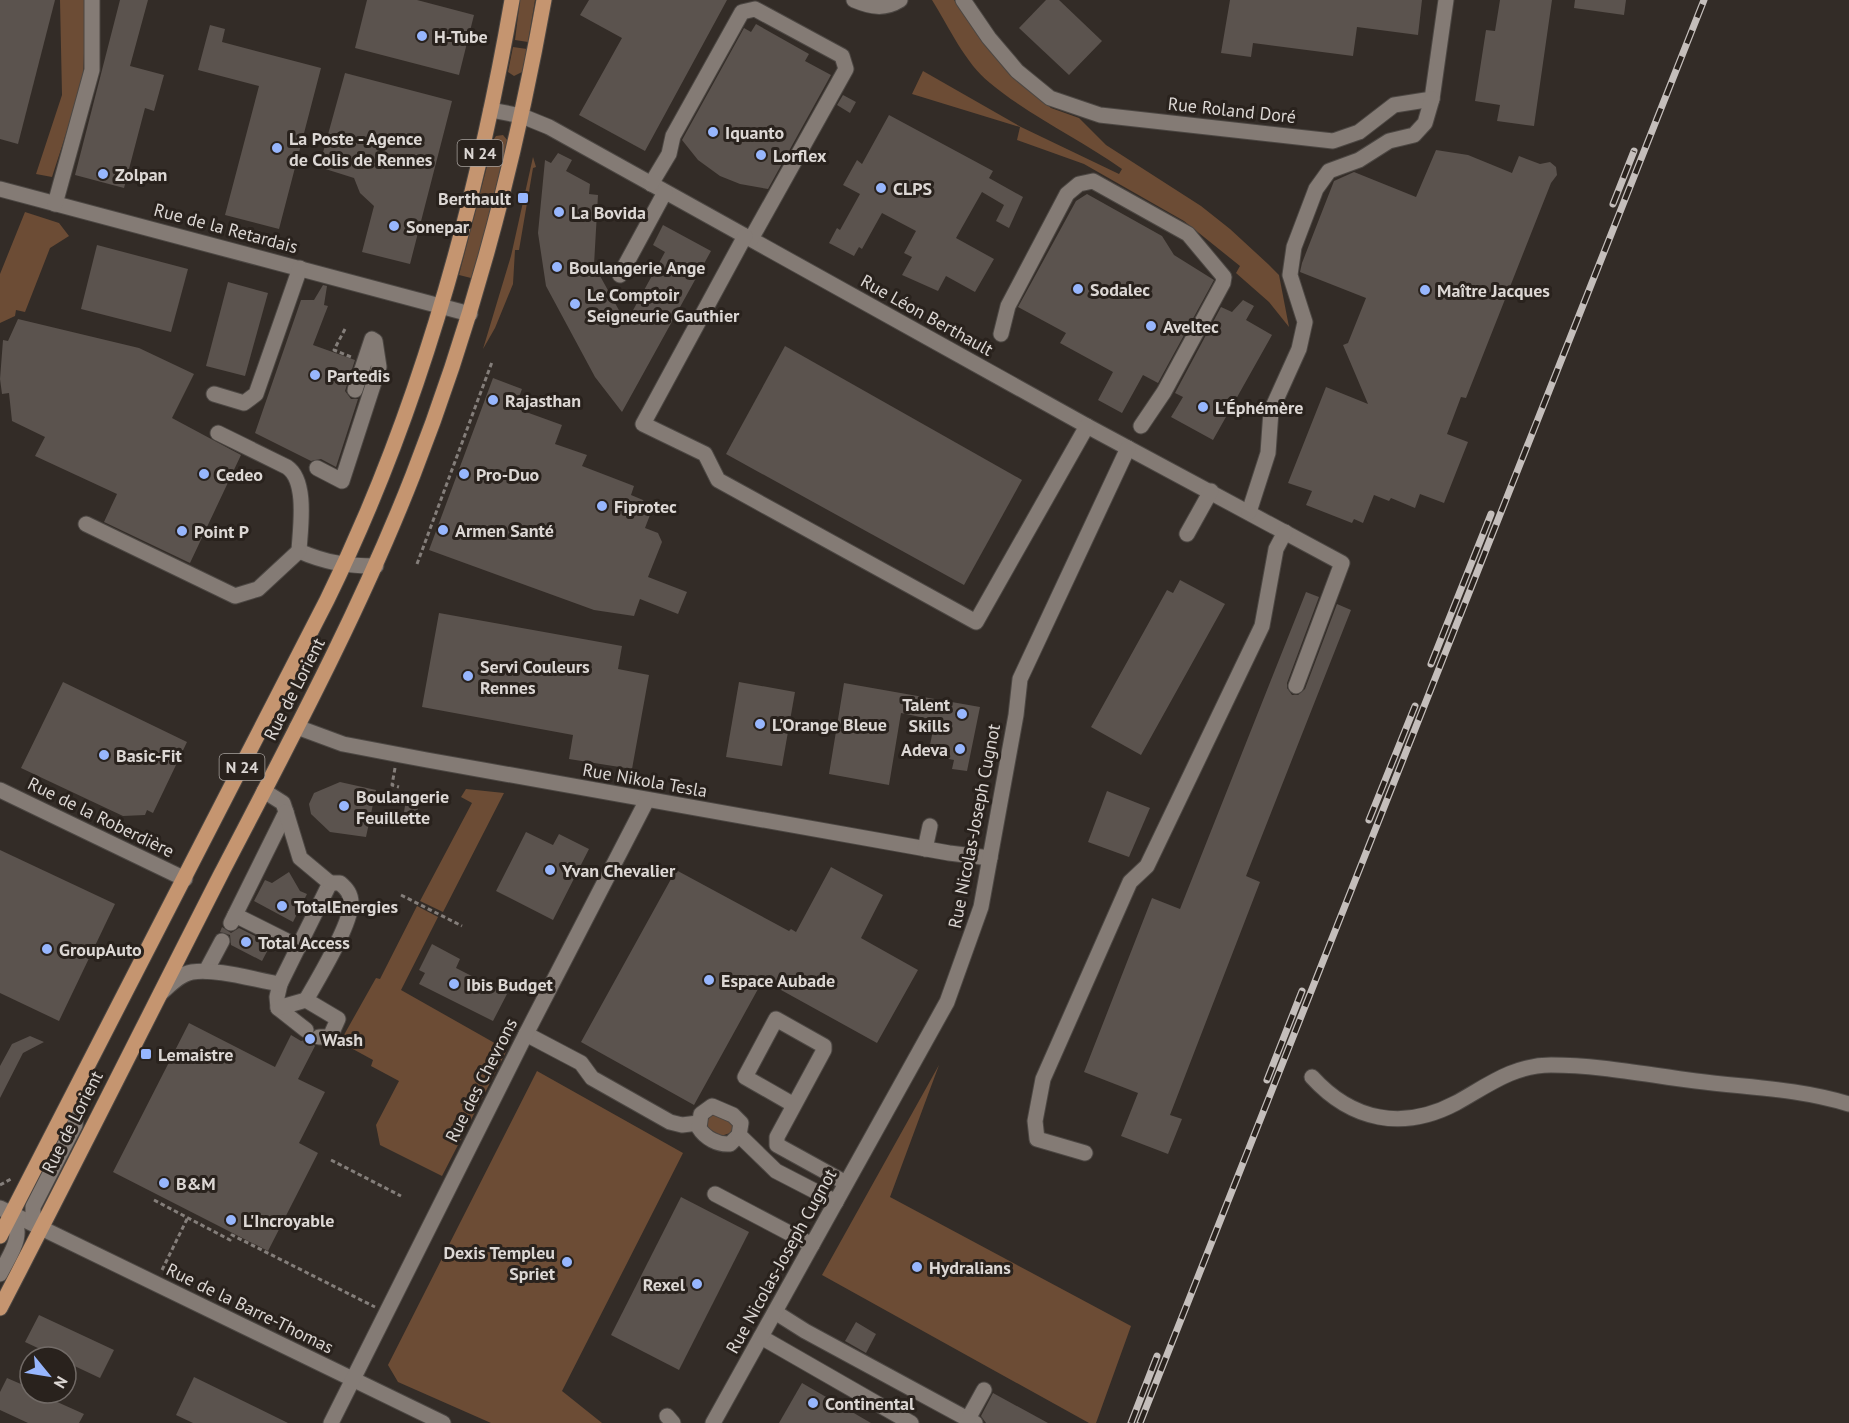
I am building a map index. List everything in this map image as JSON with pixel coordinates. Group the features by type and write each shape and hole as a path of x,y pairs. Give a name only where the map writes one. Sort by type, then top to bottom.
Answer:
{"main road":[{"name":"Rue de Lorient","path":"0,1236 6,1211 81,1082 344,566 409,406 442,305 491,110 512,0"},
{"name":"Rue de Lorient","path":"0,1308 297,727 376,566 440,403 470,314 522,116 544,0"}],"street":[{"path":"55,204 92,70 92,0"},
{"path":"854,0 875,7 891,5 900,0"},
{"name":"Rue Roland Doré","path":"963,0 989,38 1017,71 1050,98 1100,115 1333,141 1359,132 1394,105 1432,99"},
{"path":"1249,512 1268,453 1271,411 1299,349 1305,322 1290,276 1294,247 1316,189 1329,171 1359,160 1389,141 1414,135 1425,123 1432,99 1446,0"},
{"path":"651,184 669,154 674,136 742,12 755,9 842,56 846,69 643,424 705,454 718,480 976,622 1087,426"},
{"name":"Rue Léon Berthault","path":"491,110 522,116 549,127 1087,426 1342,563 1296,686"},
{"path":"1001,334 1008,306 1067,194 1079,184 1093,181 1188,234 1224,277 1223,283 1164,392 1141,426"},
{"name":"Rue de la Retardais","path":"0,189 442,305"},
{"path":"620,274 665,192"},
{"path":"214,394 244,403 256,394 300,268"},
{"path":"442,305 470,314"},
{"path":"317,468 342,481 379,367 374,340 355,390"},
{"path":"87,524 235,596 258,589 299,551 302,511 294,474 287,467 218,433"},
{"name":"Rue Nicolas-Joseph Cugnot","path":"713,1423 945,1008 978,917 1016,715 1020,679 1128,448"},
{"path":"1187,534 1210,491"},
{"path":"1085,1153 1036,1139 1035,1121 1043,1079 1130,882 1147,866 1262,626 1276,549 1286,532"},
{"path":"299,551 320,561 344,566 376,566"},
{"name":"Rue Nikola Tesla","path":"297,727 325,740 398,755 926,849 990,858"},
{"name":"Rue de la Roberdière","path":"0,790 185,879"},
{"path":"264,790 284,802 300,858 330,884 340,883 346,888 350,894 351,907 344,928 306,1000 278,1008"},
{"name":"Rue des Chevrons","path":"353,1380 526,1034 647,800"},
{"path":"286,812 233,919 299,947"},
{"path":"926,849 930,826"},
{"path":"306,1000 338,1019 327,1040 313,1034 278,1008 277,997 280,984 330,884"},
{"path":"206,971 222,941"},
{"path":"159,995 177,979 190,972 206,971 280,984"},
{"path":"794,1105 745,1077 776,1019 824,1046 776,1141 784,1150 846,1183"},
{"path":"526,1034 581,1063 592,1078 670,1122 682,1125 698,1123"},
{"path":"1312,1077 1337,1101 1357,1112 1373,1117 1416,1117 1440,1110 1509,1072 1550,1065 1700,1082 1768,1087 1803,1092 1849,1104"},
{"name":"Rue de Lorient","path":"40,1229 33,1221 33,1207 75,1125 81,1082"},
{"path":"721,1108 738,1118 741,1129 735,1140 725,1144 705,1136 698,1123 705,1109 721,1108"},
{"path":"739,1135 776,1171 836,1202"},
{"path":"776,1171 784,1150"},
{"path":"716,1194 812,1245"},
{"path":"0,1274 18,1237 18,1223 6,1211"},
{"name":"Rue de la Barre-Thomas","path":"6,1211 442,1423"},
{"path":"775,1311 805,1332 971,1421 984,1390"},
{"path":"761,1337 911,1423"},
{"path":"331,1423 353,1380"}],"path":[{"path":"334,350 345,329"},
{"path":"417,564 492,362"},
{"path":"398,755 392,785 399,787"},
{"path":"401,895 462,926"},
{"path":"332,1161 401,1196"},
{"path":"0,1185 11,1179"},
{"path":"154,1200 230,1240 232,1236 387,1313"},
{"path":"154,1284 188,1217"}],"shaded area":[{"path":"60,0 86,0 83,81 52,177 36,174 62,95"},
{"path":"520,0 535,0 528,42 515,40"},
{"path":"932,0 954,0 997,58 1051,108 1079,118 1106,145 1201,206 1230,229 1279,275 1289,327 1269,302 1236,273 1240,266 1184,221 1084,164 1017,140 1020,127 912,94 923,71 1021,127 1119,174 1122,169 1022,107 981,75 965,55"},
{"path":"513,47 527,49 522,72 514,76 508,72"},
{"path":"503,135 508,141 474,276 471,278 459,275 494,139 496,136"},
{"path":"533,157 536,167 533,168 519,250 515,250 513,284 495,328 483,349 511,256"},
{"path":"25,212 59,223 69,236 50,248 25,312 16,310 15,316 0,323 0,274"},
{"path":"466,789 504,793 443,912 420,901 472,803 461,797"},
{"path":"417,906 438,917 401,990 507,1050 442,1176 380,1145 376,1125 399,1081 371,1066 373,1060 340,1042 376,978 380,979"},
{"path":"939,1065 890,1197 1131,1326 1096,1423 1089,1423 822,1275"},
{"path":"537,1071 683,1153 562,1391 602,1423 491,1423 398,1382 388,1365"},
{"path":"714,1114 733,1122 733,1132 721,1136 708,1128 708,1118"}],"building":[{"path":"0,0 55,0 18,144 0,139"},
{"path":"120,0 148,0 130,66 164,75 154,111 145,108 124,188 75,175"},
{"path":"367,0 417,0 474,15 459,75 355,48"},
{"path":"589,0 727,0 645,151 579,115 622,38 580,15"},
{"path":"1046,0 1059,0 1102,41 1069,75 1019,28"},
{"path":"1230,0 1422,0 1418,35 1357,27 1353,56 1253,43 1251,57 1221,53"},
{"path":"1500,0 1552,0 1534,126 1497,121 1500,105 1475,101 1486,30 1495,31"},
{"path":"1575,0 1626,0 1624,15 1574,8"},
{"path":"756,24 809,54 805,61 831,75 768,189 740,184 720,176 698,160 682,140 744,28 751,32"},
{"name":"La Poste - Agence de Colis de Rennes","path":"210,25 225,29 222,42 321,68 279,229 225,215 259,86 198,70"},
{"path":"345,73 452,101 410,264 362,252 374,206 360,193 354,178 319,167"},
{"path":"843,95 856,102 850,113 837,105"},
{"path":"889,115 993,171 989,178 1023,197 1009,228 996,221 1004,205 982,192 956,238 994,259 975,292 946,276 938,291 902,275 912,257 904,253 916,231 882,213 862,249 859,247 854,256 829,243 837,228 840,230 860,194 843,185 857,160 862,164"},
{"path":"1436,150 1468,155 1512,173 1519,156 1540,164 1550,162 1556,167 1557,175 1551,183 1466,398 1461,397 1447,434 1468,442 1444,503 1420,494 1415,508 1391,498 1389,501 1374,495 1363,523 1354,519 1352,523 1306,505 1312,491 1288,483 1326,387 1368,404 1343,345 1348,343 1366,298 1300,272 1302,263 1334,181 1354,172 1416,197"},
{"path":"558,153 572,160 566,171 590,184 589,194 598,195 594,265 626,323 665,252 653,245 663,225 711,251 622,412 595,377 546,286 538,233 545,160 551,163"},
{"path":"1087,194 1162,236 1174,255 1214,280 1158,383 1143,375 1122,413 1098,400 1113,372 1060,343 1066,333 1018,307 1076,201"},
{"path":"97,245 188,269 171,332 81,309"},
{"path":"228,282 268,293 245,376 206,366"},
{"name":"Partedis","path":"323,285 327,286 324,305 328,306 313,345 355,360 345,391 351,399 358,399 336,467 321,459 311,461 255,433 301,300 314,300"},
{"path":"1243,300 1254,306 1246,320 1272,335 1213,440 1171,417 1183,397 1175,393 1221,307 1232,312"},
{"path":"18,319 139,348 194,374 172,418 241,455 190,563 104,522 117,494 35,456 45,437 12,421 9,393 2,394 0,379 3,340 8,341"},
{"path":"785,346 1022,480 964,585 726,454"},
{"path":"493,378 522,389 515,408 562,425 555,444 587,455 582,466 634,486 631,495 643,500 650,515 645,528 658,533 662,542 648,577 687,592 678,614 640,599 634,616 594,610 429,550"},
{"path":"1180,580 1225,604 1141,755 1091,727 1167,590 1173,593"},
{"path":"1306,592 1319,597 1287,683 1287,688 1292,695 1298,695 1305,689 1337,604 1351,610 1246,876 1260,882 1170,1115 1182,1119 1168,1154 1121,1136 1138,1093 1084,1072 1152,898 1180,909"},
{"path":"439,613 622,646 618,669 649,675 632,769 569,759 573,735 422,707"},
{"name":"Basic-Fit","path":"63,682 187,742 153,813 147,810 145,815 123,816 21,768"},
{"name":"L'Orange Bleue","path":"739,682 795,692 782,766 726,757"},
{"path":"844,683 980,707 967,771 952,769 954,760 928,755 935,720 901,713 889,785 829,774"},
{"path":"340,782 376,790 366,837 330,832 311,814 309,804 314,793"},
{"path":"1107,791 1150,808 1129,857 1088,842"},
{"path":"407,794 420,796 417,815 404,812"},
{"path":"526,832 553,845 559,834 589,849 553,920 496,891"},
{"name":"GroupAuto","path":"0,850 115,904 59,1021 0,993"},
{"path":"831,867 883,895 861,938 918,970 877,1043 763,980 694,1105 581,1042 676,870 789,931 791,929 796,932"},
{"name":"TotalEnergies","path":"289,872 300,891 307,894 293,922 254,901 265,880 272,883"},
{"name":"Total Access","path":"222,927 231,933 239,928 271,944 262,961 231,945 230,935 220,932"},
{"name":"Ibis Budget","path":"432,944 460,959 456,968 507,994 493,1021 419,984 425,973 419,970"},
{"path":"189,1023 275,1067 291,1035 301,1041 310,1039 315,1046 298,1079 325,1092 299,1143 318,1153 268,1251 113,1172"},
{"path":"30,1036 44,1042 23,1053 0,1098 0,1066 12,1044"},
{"path":"681,1197 749,1232 679,1370 611,1335"},
{"path":"39,1315 114,1350 100,1378 78,1368 78,1345 31,1345 25,1342"},
{"path":"856,1322 876,1334 866,1353 845,1341"},
{"path":"194,1377 288,1423 193,1423 176,1415"},
{"path":"7,1378 18,1383 18,1405 64,1405 84,1414 79,1423 28,1423 0,1410 0,1392"},
{"name":"Continental","path":"802,1383 871,1423 779,1423"},
{"path":"993,1393 1048,1423 986,1423 981,1416"}],"railway":[{"path":"1140,1423 1704,0"},
{"path":"1613,204 1634,151"},
{"path":"1431,664 1491,514"},
{"path":"1369,820 1415,706"},
{"path":"1267,1080 1302,991"},
{"path":"1131,1423 1157,1356"}],"place":[{"name":"H-Tube","path":"422,36"},
{"name":"Iquanto","path":"713,132"},
{"name":"La Poste - Agence de Colis de Rennes","path":"277,148"},
{"name":"Lorflex","path":"761,155"},
{"name":"Zolpan","path":"103,174"},
{"name":"CLPS","path":"881,188"},
{"name":"Berthault","path":"523,198"},
{"name":"La Bovida","path":"559,212"},
{"name":"Sonepar","path":"394,226"},
{"name":"Boulangerie Ange","path":"557,267"},
{"name":"Sodalec","path":"1078,289"},
{"name":"Maître Jacques","path":"1425,290"},
{"name":"Le Comptoir Seigneurie Gauthier","path":"575,304"},
{"name":"Aveltec","path":"1151,326"},
{"name":"Partedis","path":"315,375"},
{"name":"Rajasthan","path":"493,400"},
{"name":"L'Éphémère","path":"1203,407"},
{"name":"Cedeo","path":"204,474"},
{"name":"Pro-Duo","path":"464,474"},
{"name":"Fiprotec","path":"602,506"},
{"name":"Armen Santé","path":"443,530"},
{"name":"Point P","path":"182,531"},
{"name":"Servi Couleurs Rennes","path":"468,676"},
{"name":"Talent Skills","path":"962,714"},
{"name":"L'Orange Bleue","path":"760,724"},
{"name":"Adeva","path":"960,749"},
{"name":"Basic-Fit","path":"104,755"},
{"name":"Boulangerie Feuillette","path":"344,806"},
{"name":"Yvan Chevalier","path":"550,870"},
{"name":"TotalEnergies","path":"282,906"},
{"name":"Total Access","path":"246,942"},
{"name":"GroupAuto","path":"47,949"},
{"name":"Espace Aubade","path":"709,980"},
{"name":"Ibis Budget","path":"454,984"},
{"name":"Wash","path":"310,1039"},
{"name":"Lemaistre","path":"146,1054"},
{"name":"B&M","path":"164,1183"},
{"name":"L'Incroyable","path":"231,1220"},
{"name":"Dexis Templeu Spriet","path":"567,1262"},
{"name":"Hydralians","path":"917,1267"},
{"name":"Rexel","path":"697,1284"},
{"name":"Continental","path":"813,1403"}]}
